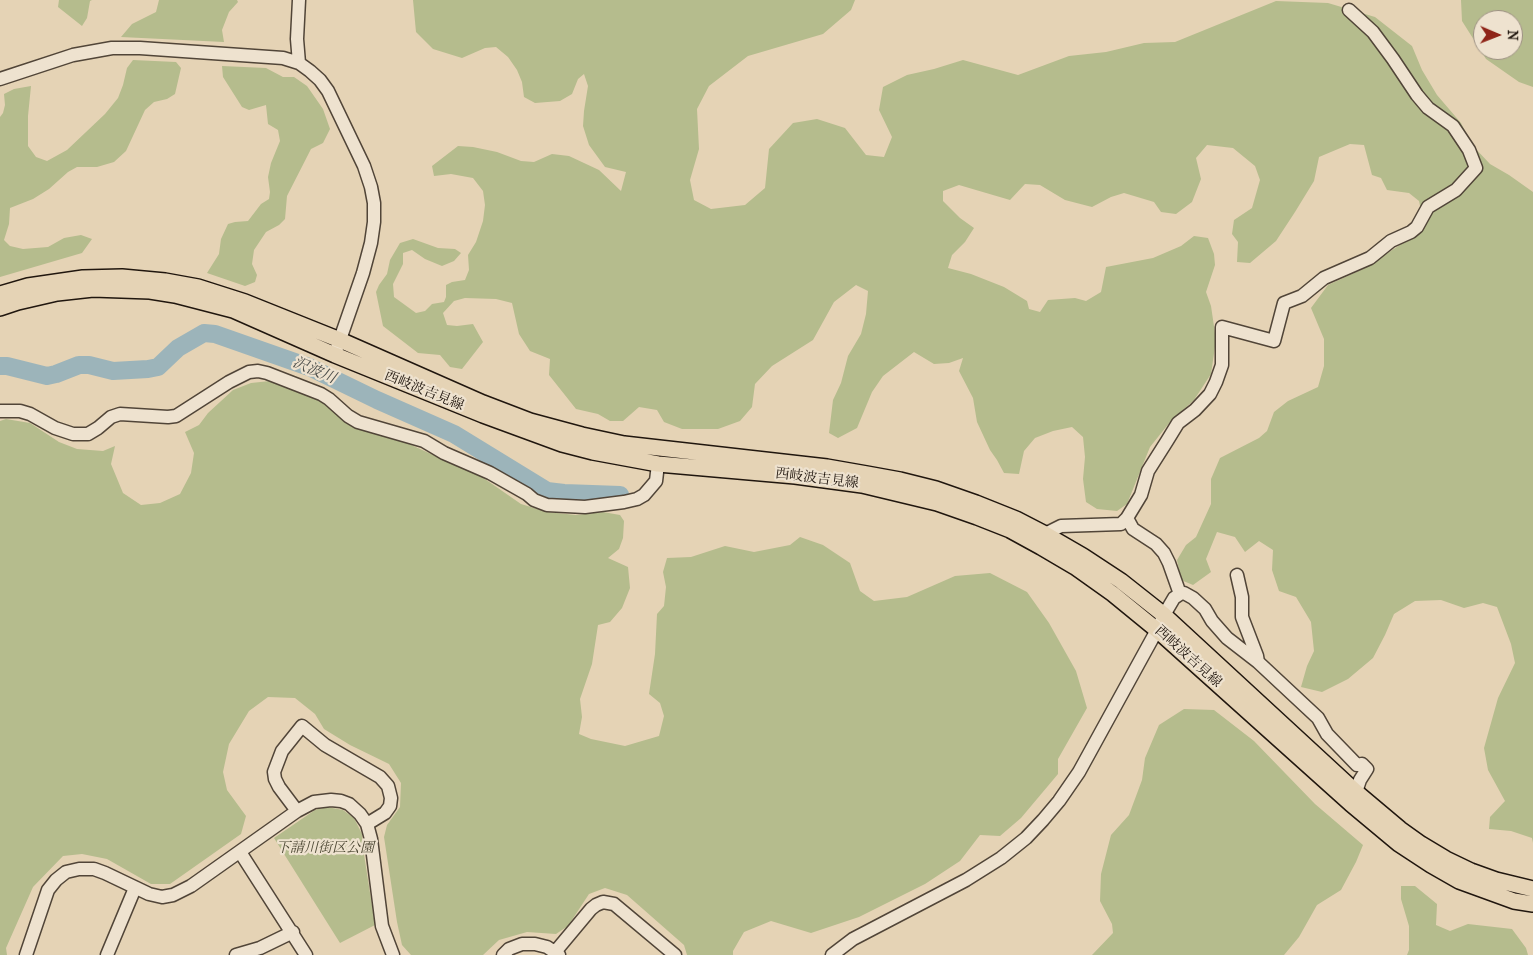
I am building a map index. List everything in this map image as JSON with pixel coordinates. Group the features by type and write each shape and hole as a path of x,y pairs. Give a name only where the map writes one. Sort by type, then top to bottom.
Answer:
{"main road":[{"name":"西岐波吉見線","path":"0,294 28,286 83,278 122,277 165,281 198,287 245,302 340,340 530,421 624,444 827,467 900,480 936,489 976,503 1016,519 1045,534 1114,576 1164,615 1356,792 1407,834 1446,859 1471,871 1533,890"},
{"name":"西岐波吉見線","path":"0,308 57,293 93,289 150,291 184,297 232,310 335,355 483,415 562,444 593,452 658,464 795,476 862,485 937,503 1010,530 1075,567 1105,588 1157,630 1351,804 1399,844 1431,866 1459,881 1514,902 1533,904"}],"street":[{"path":"299,0 297,39 299,63"},
{"path":"1045,534 1061,526 1121,524 1127,518 1142,495 1148,471 1166,441 1178,423 1195,410 1210,394 1216,382 1222,365 1222,327 1274,342 1284,303 1302,296 1324,278 1370,258 1391,241 1411,232 1417,227 1428,207 1456,190 1476,168 1469,150 1453,126 1428,108 1417,95 1394,58 1373,32 1349,10"},
{"path":"0,79 73,55 112,48 140,48 283,58 299,63 320,80 328,91 364,166 374,203 371,243 363,273 335,355"},
{"path":"0,411 20,410 55,428 73,434 88,434 111,417 120,414 176,416 229,382 249,372 258,371 267,372 321,394 358,422 424,441 444,453 490,473 534,500 547,505 585,507 637,499 644,495 656,481 658,464"},
{"path":"1127,518 1133,529 1156,544 1164,553 1180,594"},
{"path":"1237,575 1242,597 1242,617 1258,662"},
{"path":"832,955 852,939 966,880 1001,858 1037,826 1059,801 1079,772 1164,615 1174,598 1180,594 1184,593 1193,598 1205,609 1212,621 1223,633 1258,662 1318,718 1327,734 1357,765 1362,764 1368,769 1360,780 1356,792"},
{"path":"297,811 279,787 274,772 282,751 302,726 325,745 380,777 388,786 391,798 390,806 379,818 367,824"},
{"path":"26,955 48,890 66,872 79,869 94,869 149,894 162,897 173,895 190,886 297,811 314,802 341,801 349,804 360,814 367,824 372,838 382,926 392,955"},
{"path":"240,852 306,955"},
{"path":"107,955 135,888"},
{"path":"503,955 509,949 522,944 535,944 547,947 557,953 591,910 603,902 614,904 675,955"},
{"path":"236,955 260,948 293,932"}],"green space":[{"path":"59,0 92,0 90,1 87,18 82,26 58,7"},
{"path":"159,0 237,0 238,2 229,12 222,30 224,42 121,37 132,24 156,12"},
{"path":"413,0 855,0 851,10 823,34 748,56 709,86 697,109 699,149 690,180 694,200 711,209 745,205 765,188 769,149 793,123 817,119 845,128 866,155 884,157 892,137 879,110 883,87 907,75 963,60 1018,75 1069,56 1106,52 1144,43 1175,42 1276,1 1328,3 1375,17 1412,46 1422,70 1437,95 1461,123 1472,145 1490,164 1533,192 1533,843 1532,838 1511,831 1489,829 1490,817 1505,801 1488,770 1484,748 1498,698 1515,663 1511,644 1497,607 1483,603 1464,608 1441,600 1415,601 1394,614 1373,658 1348,679 1322,692 1301,687 1314,651 1311,622 1296,597 1279,591 1272,570 1273,550 1259,541 1245,552 1235,537 1217,532 1206,559 1211,572 1193,585 1181,580 1177,560 1186,545 1196,537 1211,504 1211,479 1220,458 1259,438 1267,431 1274,412 1288,401 1318,387 1324,366 1324,339 1311,308 1328,285 1363,269 1420,232 1424,224 1419,201 1409,193 1387,190 1381,178 1372,175 1364,145 1350,144 1319,157 1314,181 1295,212 1276,241 1250,263 1237,262 1238,242 1232,234 1234,220 1252,208 1260,180 1255,166 1233,148 1207,145 1196,158 1201,179 1192,202 1176,214 1161,212 1154,202 1124,193 1111,197 1092,207 1065,200 1040,185 1025,184 1010,200 959,185 943,191 943,201 960,218 974,228 965,242 952,255 948,268 971,274 1004,287 1027,301 1029,309 1040,312 1048,300 1075,298 1086,301 1101,292 1106,267 1153,258 1181,246 1194,236 1208,238 1214,254 1215,265 1206,292 1211,306 1216,340 1211,374 1194,400 1170,422 1150,447 1127,504 1117,511 1097,509 1086,502 1083,479 1085,457 1083,437 1072,427 1053,431 1035,438 1024,451 1019,474 1004,473 990,450 977,422 973,398 959,371 963,358 949,363 934,364 914,352 883,376 872,392 857,428 838,438 829,433 833,400 841,383 848,356 861,334 866,314 868,291 856,285 834,302 813,340 772,366 755,384 752,407 740,421 718,429 682,429 664,422 657,410 639,407 623,421 610,421 598,414 576,409 549,375 550,359 530,351 519,334 512,303 496,299 465,298 454,301 443,313 447,325 473,324 483,342 462,369 450,367 440,355 418,353 383,326 376,292 387,274 390,260 400,243 413,239 438,248 455,249 461,253 454,261 442,266 425,259 412,250 403,253 403,264 393,284 394,297 416,313 425,311 432,304 444,302 446,285 465,280 469,270 468,255 476,242 483,221 485,205 483,191 473,178 451,174 434,176 432,166 458,146 497,152 521,161 534,162 552,154 569,156 599,170 621,191 626,172 605,167 589,145 583,126 588,86 584,74 578,79 572,94 560,101 535,103 524,97 522,82 517,70 508,57 496,47 485,48 462,58 433,49 416,32"},
{"path":"1461,0 1533,0 1533,87 1519,82 1487,60 1523,60 1523,10 1473,10 1473,38 1462,21"},
{"path":"133,60 176,62 181,68 175,94 167,99 154,102 145,110 126,151 114,162 97,167 77,167 33,199 10,208 9,224 4,240 10,246 23,249 48,247 64,238 81,235 92,239 82,253 0,277 0,117 5,105 4,94 14,89 31,86 28,146 36,157 47,161 67,150 105,114 118,98 127,68"},
{"path":"222,66 266,68 283,77 294,77 307,86 323,109 330,129 323,143 311,149 287,196 285,219 279,225 266,232 254,250 252,264 257,275 255,282 245,286 207,273 219,254 221,239 228,224 248,221 261,204 269,199 268,177 271,163 280,141 278,130 268,124 266,105 249,110 242,107 223,77"},
{"path":"270,381 323,399 378,430 482,477 521,504 547,512 576,515 603,512 620,515 624,521 623,538 619,549 608,558 628,567 630,588 622,608 610,622 598,625 592,664 580,699 582,717 579,734 591,739 625,746 659,736 664,716 660,703 649,694 655,654 657,614 664,606 666,587 663,572 667,558 691,557 725,546 754,552 790,545 800,537 823,545 850,563 860,591 874,601 907,597 955,576 990,573 1027,592 1049,623 1076,671 1087,708 1058,759 1058,774 1021,818 1000,836 980,835 960,861 925,884 859,917 811,933 771,921 744,932 733,951 733,955 687,955 684,945 627,895 605,888 589,894 568,926 556,934 527,932 499,940 483,955 411,955 402,945 384,837 387,825 400,807 401,783 389,764 350,745 324,729 315,714 295,698 268,697 249,711 229,744 223,772 227,790 246,816 241,834 170,884 151,884 107,859 82,854 63,856 33,887 6,948 7,955 0,955 0,421 6,419 30,423 59,442 77,449 103,451 115,446 111,464 123,493 141,505 160,503 180,494 191,473 194,453 185,432 199,425 208,413 233,390 251,383"},
{"path":"1184,709 1214,710 1254,741 1315,804 1363,845 1341,890 1317,905 1299,937 1284,955 1092,955 1113,933 1112,924 1100,901 1101,874 1111,835 1129,815 1142,780 1145,758 1159,725"},
{"name":"下請川街区公園","path":"327,807 343,810 354,818 362,834 375,925 340,943 274,838 315,810"},
{"path":"1401,886 1415,886 1437,904 1436,925 1450,931 1468,924 1512,929 1526,948 1528,955 1407,955 1409,950 1409,926 1401,899"}],"waterway":[{"name":"沢波川","path":"0,366 47,376 79,365 89,365 113,371 148,369 158,367 178,348 204,333 215,334 309,367 454,434 547,491 620,495"}]}
